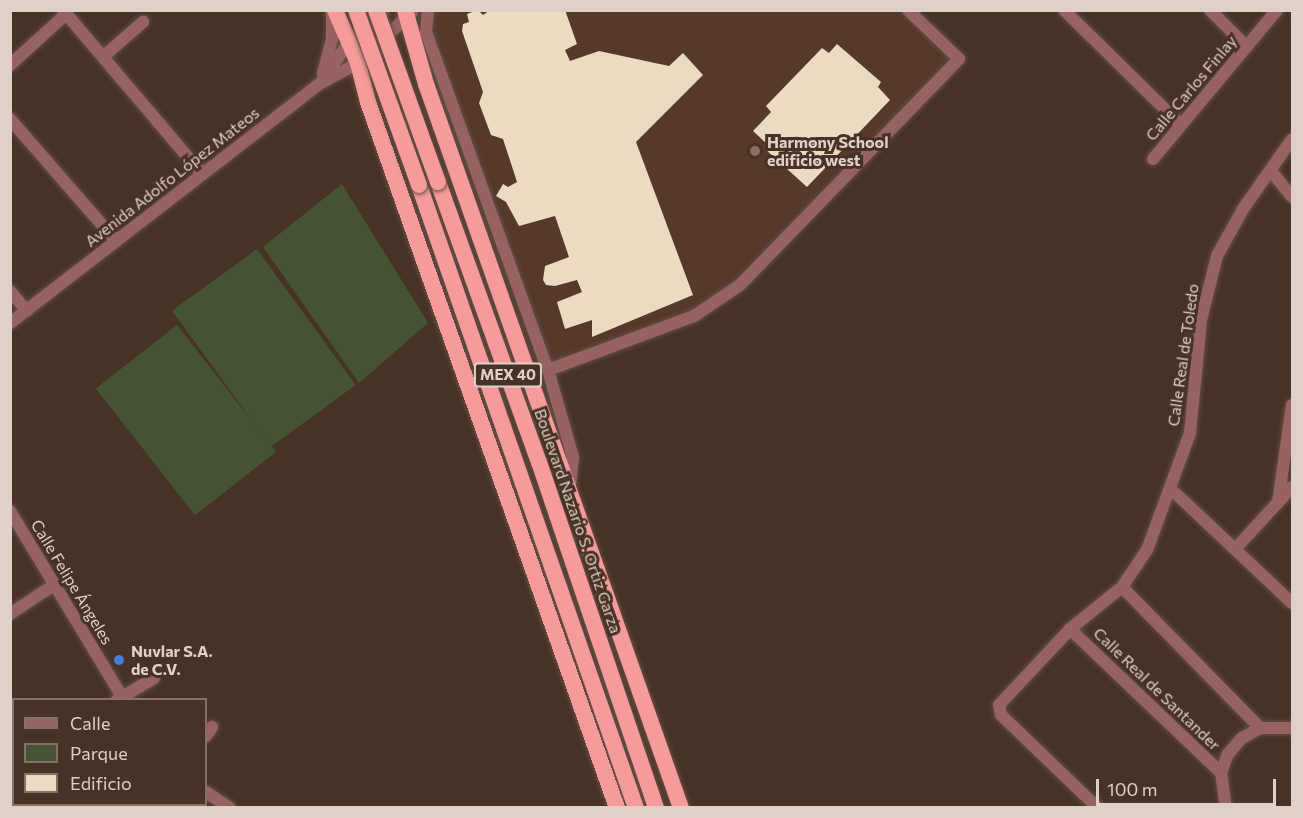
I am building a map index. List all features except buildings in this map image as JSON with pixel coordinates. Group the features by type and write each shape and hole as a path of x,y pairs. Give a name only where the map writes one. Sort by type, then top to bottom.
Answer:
{"highway":[{"path":"333,10 358,63 368,102 456,344 617,807"},
{"name":"MEX 40","path":"356,10 485,371 636,807"},
{"name":"Boulevard Nazario S. Ortiz Garza","path":"376,10 539,462 656,807"},
{"path":"408,12 426,84 681,807"},
{"path":"368,102 389,84 400,81 426,84"},
{"path":"456,344 485,371"},
{"path":"539,462 562,499 617,628"}],"street":[{"path":"321,83 332,40 333,10"},
{"path":"321,83 350,42 384,10"},
{"path":"428,10 426,32 548,370 573,457 570,488"},
{"path":"548,370 694,316 721,301 959,59 908,10"},
{"path":"1064,10 1181,125"},
{"path":"1210,10 1246,47"},
{"name":"Calle Carlos Finlay","path":"1153,159 1277,10"},
{"path":"10,65 65,12 201,173"},
{"name":"Avenida Adolfo López Mateos","path":"10,323 201,173 321,83 358,63 408,12"},
{"path":"104,56 143,22"},
{"path":"10,120 117,241"},
{"name":"Calle Real de Toledo","path":"1098,807 998,710 1001,699 1070,629 1122,587 1147,550 1172,490 1190,433 1208,283 1227,233 1293,139"},
{"path":"1270,171 1293,197"},
{"path":"10,291 27,311"},
{"path":"1278,503 1293,405"},
{"path":"1236,548 1293,487"},
{"path":"1172,490 1293,603"},
{"name":"Calle Felipe Ángeles","path":"10,511 121,698"},
{"path":"10,614 54,585"},
{"path":"1122,587 1260,728"},
{"name":"Calle Real de Santander","path":"1070,629 1221,774"},
{"path":"121,698 154,678"},
{"path":"1226,807 1221,774 1228,754 1242,738 1260,728 1293,728"},
{"path":"207,793 230,807"}],"shaded area":[{"path":"433,10 902,11 961,65 717,305 551,369 430,32"}],"green space":[{"path":"342,184 428,323 359,383 263,247"},
{"path":"257,249 356,385 271,447 172,311"},
{"path":"177,325 276,452 195,515 96,388"},
{"path":"88,806 156,806 155,808"}],"place":[{"name":"Harmony School edificio west","path":"755,151"},
{"name":"Nuvlar S.A. de C.V.","path":"119,660"}]}
